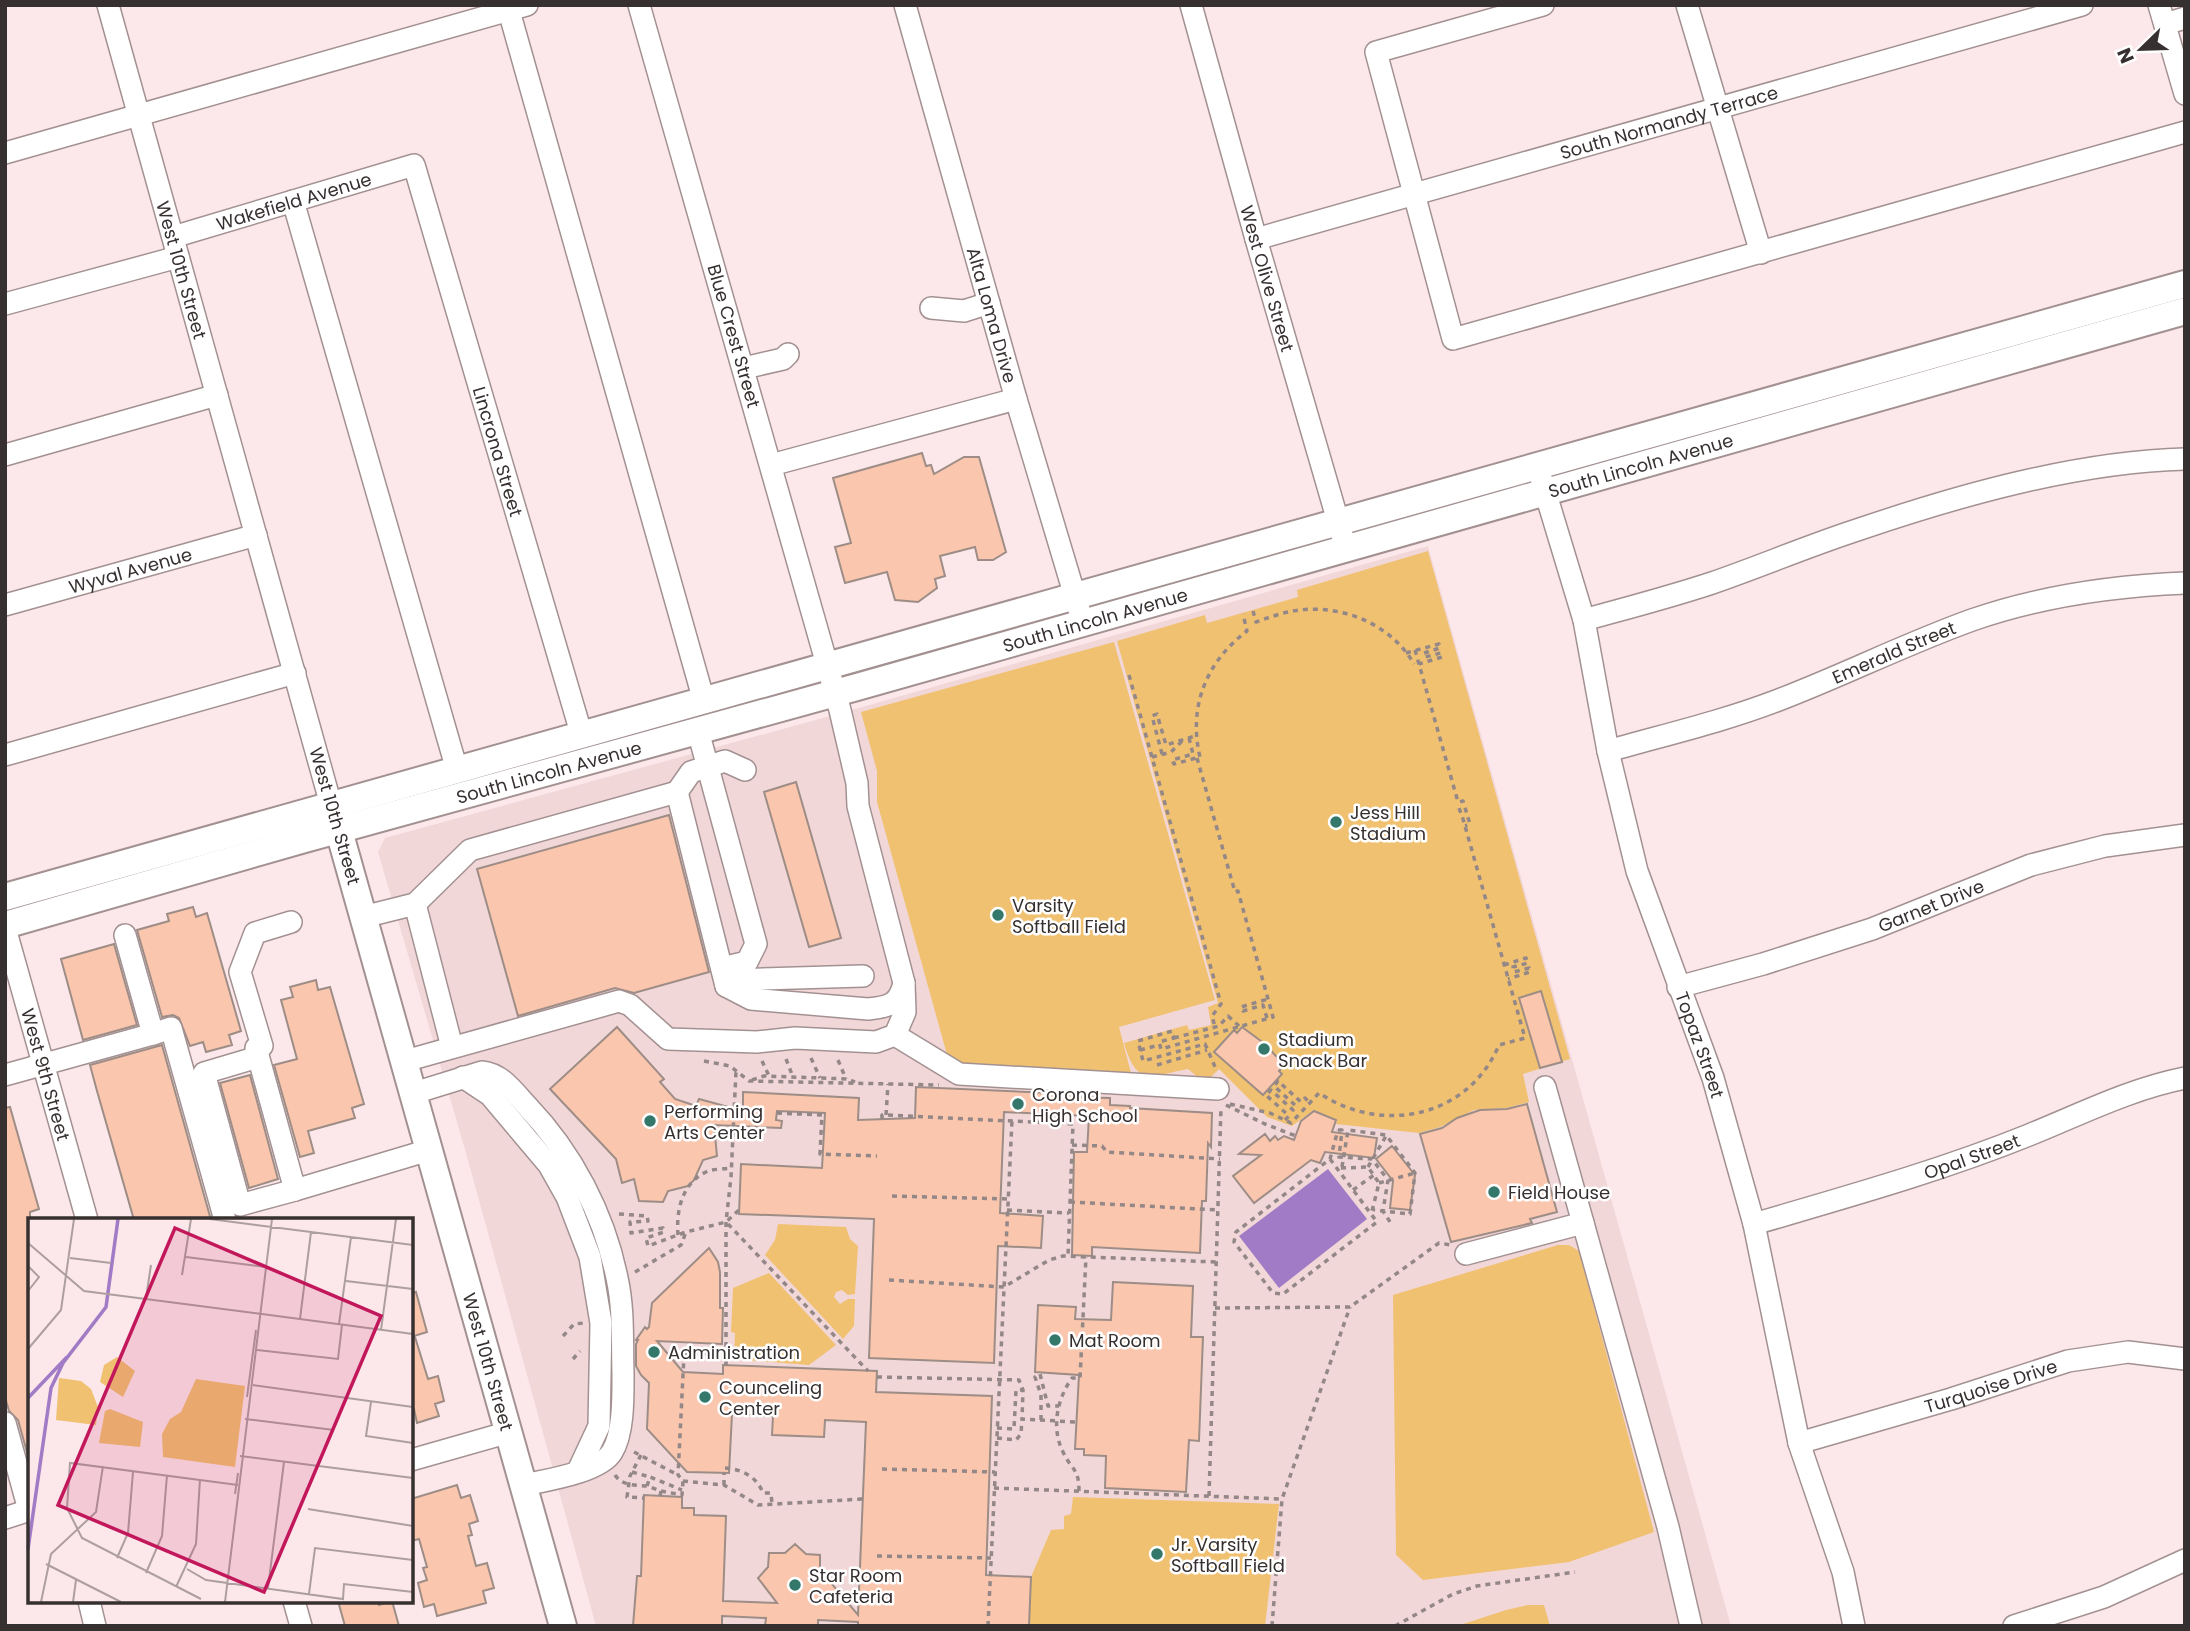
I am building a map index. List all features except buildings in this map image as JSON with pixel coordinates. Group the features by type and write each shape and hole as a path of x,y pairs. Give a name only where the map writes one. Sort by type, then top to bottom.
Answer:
{"main road":[{"name":"South Lincoln Avenue","path":"5,897 698,731 835,693 1083,623 1342,536 1537,466 2185,284"},
{"name":"South Lincoln Avenue","path":"5,927 335,817 457,770 1075,598 1545,492 2185,311"},
{"name":"West 10th Street","path":"335,817 524,1485 559,1625"}],"street":[{"name":"West 10th Street","path":"108,5 335,817"},
{"name":"Blue Crest Street","path":"639,5 835,693 857,783 858,806 904,983 905,1012 895,1035"},
{"name":"Alta Loma Drive","path":"905,5 1016,399 1083,623"},
{"name":"West Olive Street","path":"1191,5 1342,536"},
{"path":"1543,5 1376,52 1452,339 2185,132"},
{"path":"1688,5 1761,253"},
{"name":"South Normandy Terrace","path":"1256,239 2082,5"},
{"path":"5,153 518,8 704,701"},
{"path":"2169,16 2185,94"},
{"name":"Wakefield Avenue","path":"5,304 175,247 293,201 414,165"},
{"name":"Lincrona Street","path":"414,165 582,736"},
{"path":"293,201 457,770"},
{"path":"931,308 964,311 989,303"},
{"path":"744,368 783,359 788,354"},
{"path":"5,455 218,395"},
{"path":"771,465 1016,399"},
{"path":"1584,620 1710,583 1855,530 1957,499 2100,466 2185,458"},
{"name":"Topaz Street","path":"1537,466 1584,620 1608,751 1637,872 1713,1078 1754,1224 1799,1443 1843,1572 1854,1626"},
{"name":"Wyval Avenue","path":"5,605 256,535"},
{"name":"Emerald Street","path":"1608,751 1775,702 1934,635 2017,606 2098,589 2185,583"},
{"path":"5,755 295,673"},
{"path":"698,731 756,944 747,962 724,977"},
{"path":"363,917 415,904 470,850 677,792 691,772 725,761 745,770"},
{"path":"677,792 724,977 751,999 868,1009 886,1007 901,995 904,983"},
{"name":"Garnet Drive","path":"1678,986 1763,964 1859,933 2031,865 2105,846 2185,835"},
{"path":"415,904 452,1047"},
{"path":"291,922 255,933 240,972 262,1046 256,1048 258,1057 295,1190"},
{"name":"West 9th Street","path":"5,927 86,1218"},
{"path":"125,935 153,1034"},
{"path":"724,977 732,980 863,976"},
{"path":"405,1061 619,1001 630,1005 668,1039 757,1042 795,1038 876,1042 895,1035 958,1074 1219,1096"},
{"path":"5,1075 171,1028 224,1218"},
{"path":"258,1057 204,1073 240,1205 429,1150"},
{"path":"414,1093 463,1077 490,1095 549,1165 583,1232 601,1323 599,1426 578,1471 524,1485"},
{"name":"Opal Street","path":"1754,1224 1969,1156 2127,1094 2185,1078"},
{"path":"1545,1087 1668,1527 1692,1626"},
{"path":"1459,1250 1583,1223"},
{"name":"Turquoise Drive","path":"1799,1443 1951,1399 2068,1361 2128,1352 2185,1359"},
{"path":"5,1423 28,1503"},
{"path":"413,1459 509,1432"},
{"path":"5,1518 28,1511"},
{"path":"2014,1626 2104,1597 2185,1560"},
{"path":"89,1603 95,1626"},
{"path":"295,1603 301,1626"}],"path":[{"path":"1253,611 1256,622 1299,610 1322,609 1357,616 1379,628 1416,664"},
{"path":"1186,739 1193,754 1172,760 1174,764 1200,757 1195,736 1199,700 1215,664 1247,631 1242,614"},
{"path":"1406,653 1439,644 1440,648 1424,653 1425,657 1441,653 1443,657 1416,664"},
{"path":"1415,650 1416,664 1458,802 1463,801 1470,824 1465,826"},
{"path":"1129,674 1221,1004 1212,1016 1215,1027"},
{"path":"1163,754 1152,716 1157,714 1166,745 1195,736"},
{"path":"1152,757 1171,752 1186,739"},
{"path":"1159,1045 1161,1049 1273,1017 1197,758"},
{"path":"1219,1096 1291,1123 1319,1093 1335,1104 1354,1111 1390,1117 1424,1112 1444,1104 1475,1080 1493,1058 1499,1045 1525,1038 1465,826 1459,808 1456,809"},
{"path":"1504,965 1526,958 1528,963 1513,967 1514,972 1529,968 1530,972 1508,979"},
{"path":"1267,1018 1263,1005 1242,1011 1241,1007 1268,999"},
{"path":"1140,1050 1159,1045 1158,1042 1215,1027 1228,1016 1239,1026"},
{"path":"1174,1038 1172,1031 1138,1041 1143,1061 1198,1046"},
{"path":"1168,1062 1207,1050"},
{"path":"760,1056 769,1076"},
{"path":"785,1057 793,1077"},
{"path":"811,1058 820,1078"},
{"path":"838,1060 846,1079"},
{"path":"726,1365 726,1222 732,1168 736,1071"},
{"path":"749,1082 769,1076 846,1079 857,1083"},
{"path":"1285,1120 1289,1116 1266,1095 1270,1090 1293,1110 1296,1106 1274,1086 1278,1081 1301,1102 1305,1098 1310,1103"},
{"path":"888,1084 884,1117 1073,1124 1068,1256"},
{"path":"1219,1096 1265,1124 1296,1136"},
{"path":"1209,1496 1220,1159 1219,1096"},
{"path":"777,1113 822,1115 820,1154 877,1156"},
{"path":"988,1626 1012,1120"},
{"path":"1330,1160 1340,1169 1377,1222 1283,1294 1273,1293 1234,1242 1236,1232 1330,1160 1338,1129 1342,1130 1339,1157 1372,1160 1388,1180 1382,1211 1392,1225"},
{"path":"1340,1169 1348,1130 1386,1135 1415,1173 1410,1214 1372,1212"},
{"path":"1368,1167 1386,1135"},
{"path":"1072,1145 1102,1146 1107,1152 1220,1159"},
{"path":"1326,1147 1333,1149"},
{"path":"1340,1169 1368,1167"},
{"path":"1368,1167 1380,1182"},
{"path":"678,1235 676,1215 687,1189 707,1172 732,1168"},
{"path":"1380,1182 1415,1173"},
{"path":"1353,1190 1374,1175"},
{"path":"1372,1212 1380,1182"},
{"path":"892,1196 1008,1199"},
{"path":"1070,1202 1218,1210"},
{"path":"613,1214 647,1216 648,1221 631,1222 631,1233 663,1228 664,1232 646,1238 648,1246 686,1232 726,1222 739,1210"},
{"path":"1007,1210 1069,1213"},
{"path":"726,1222 868,1371"},
{"path":"643,1269 681,1245 686,1232"},
{"path":"1272,1626 1282,1499 1350,1307 1439,1243 1459,1250"},
{"path":"889,1280 1004,1287 1049,1260 1068,1256 1216,1262"},
{"path":"1079,1491 1079,1475 1063,1452 1057,1421 1065,1387 1072,1378 1080,1378 1086,1257"},
{"path":"1215,1308 1350,1307"},
{"path":"563,1336 575,1324 589,1323"},
{"path":"673,1355 726,1354"},
{"path":"678,1475 684,1355"},
{"path":"1041,1420 1041,1395 1035,1377 1040,1374 1048,1406 1059,1406"},
{"path":"877,1377 1019,1380 1023,1390 1021,1434 1016,1440 997,1438"},
{"path":"997,1428 1014,1429 1016,1390 1023,1390"},
{"path":"1022,1419 1075,1422"},
{"path":"632,1452 683,1480 724,1485 758,1505 863,1499"},
{"path":"641,1455 632,1472 626,1497 644,1498"},
{"path":"629,1458 636,1461"},
{"path":"625,1466 632,1472"},
{"path":"724,1485 724,1471 736,1469 759,1483 763,1493 771,1493 772,1504"},
{"path":"882,1469 995,1472"},
{"path":"620,1473 632,1472 682,1490"},
{"path":"615,1475 618,1480 628,1484 647,1486 661,1493 682,1495 683,1480"},
{"path":"647,1486 650,1477"},
{"path":"994,1488 1282,1499"},
{"path":"877,1556 991,1558"},
{"path":"1395,1626 1452,1594 1477,1586 1575,1572"}],"shaded area":[{"name":"Corona High School","path":"1428,546 1731,1626 596,1626 466,1153 378,852 385,838 841,713"},
{"name":"Jess Hill Stadium","path":"1428,551 1570,1059 1523,1074 1529,1102 1507,1108 1474,1110 1440,1127 1419,1133 1336,1124 1337,1120 1314,1110 1292,1126 1267,1117 1219,1069 1205,1083 1188,1069 1154,1076 1140,1073 1134,1067 1124,1043 1187,1025 1189,1030 1211,1025 1208,1007 1218,1003 1117,641 1205,615 1207,623 1298,597 1297,590"},
{"name":"Varsity Softball Field","path":"1114,642 1215,1000 1119,1027 1131,1073 949,1062 877,802 877,771 861,712"},
{"path":"1328,1169 1367,1219 1279,1288 1239,1236"},
{"path":"778,1224 846,1227 850,1239 858,1246 855,1294 848,1295 842,1290 836,1292 834,1297 840,1304 848,1299 855,1299 854,1326 843,1339 765,1255 775,1240"},
{"path":"1558,1245 1569,1245 1579,1251 1654,1532 1569,1562 1423,1580 1396,1555 1393,1295"},
{"path":"769,1273 836,1345 809,1365 734,1359 735,1333 731,1332 733,1288"},
{"name":"Jr. Varsity Softball Field","path":"1073,1497 1279,1504 1265,1626 1029,1626 1031,1577 1051,1530 1064,1529 1064,1516 1071,1514"},
{"path":"1544,1605 1550,1626 1457,1626 1506,1610"}],"place":[{"name":"Jess Hill Stadium","path":"1336,822"},
{"name":"Varsity Softball Field","path":"998,915"},
{"name":"Stadium Snack Bar","path":"1264,1049"},
{"name":"Corona High School","path":"1018,1104"},
{"name":"Performing Arts Center","path":"650,1121"},
{"name":"Field House","path":"1494,1192"},
{"name":"Mat Room","path":"1055,1340"},
{"name":"Administration","path":"654,1352"},
{"name":"Counceling Center","path":"705,1397"},
{"name":"Jr. Varsity Softball Field","path":"1157,1554"},
{"name":"Star Room Cafeteria","path":"795,1585"}]}
